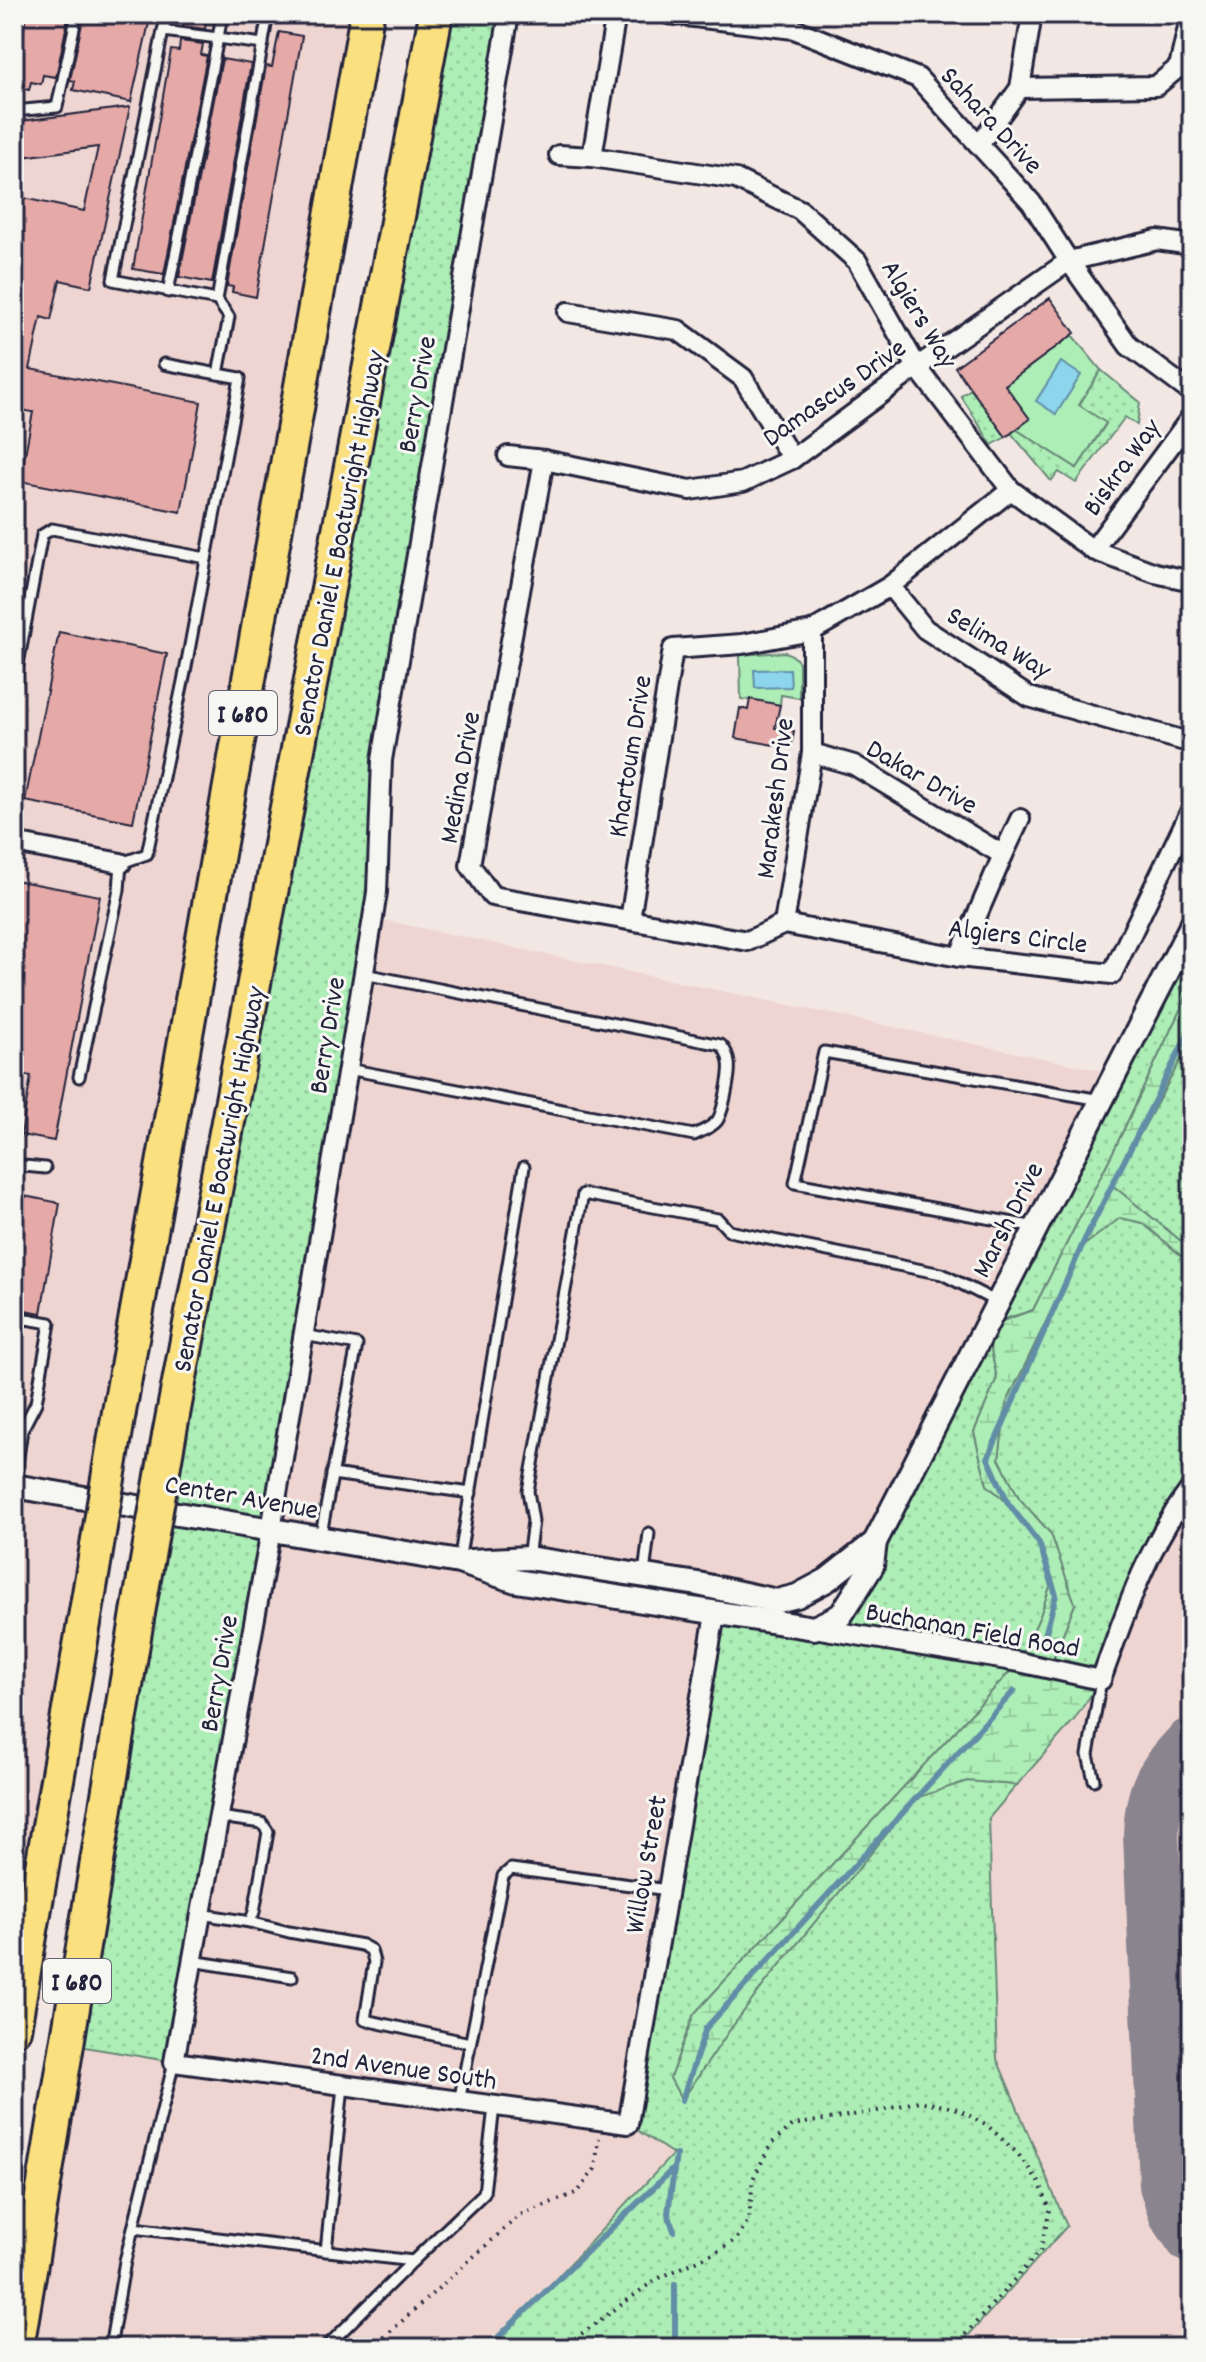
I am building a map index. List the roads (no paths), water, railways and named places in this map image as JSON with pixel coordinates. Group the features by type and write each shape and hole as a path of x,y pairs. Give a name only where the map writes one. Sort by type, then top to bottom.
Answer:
{"highway":[{"name":"Senator Daniel E Boatwright Highway","path":"14,2029 119,1412 367,14"},
{"name":"Senator Daniel E Boatwright Highway","path":"17,2348 169,1436 436,14"}],"street":[{"name":"Berry Drive","path":"174,2062 271,1530 364,974 377,892 382,760 509,14"},
{"path":"592,157 616,14"},
{"name":"Sahara Drive","path":"669,14 794,29 918,78 1031,202 1129,346 1192,393"},
{"path":"980,143 1020,88 1032,14"},
{"path":"1020,88 1156,86 1179,67 1191,14"},
{"name":"Algiers Way","path":"559,155 592,157 736,179 800,210 857,261 917,367 1011,490 1093,550 1155,573 1192,581"},
{"path":"1069,261 1157,240 1192,245"},
{"name":"Damascus Drive","path":"508,456 544,460 690,490 743,482 792,459 1069,261"},
{"path":"568,312 678,330 743,378 792,459"},
{"name":"Biskra Way","path":"1093,550 1192,416"},
{"name":"Medina Drive","path":"544,460 470,865 492,896 748,941 784,924"},
{"name":"Khartoum Drive","path":"630,920 673,649 742,644 812,631 890,586 1011,490"},
{"name":"Selima Way","path":"890,586 925,629 1029,697 1192,743"},
{"name":"Marakesh Drive","path":"784,924 812,753 812,631"},
{"name":"Dakar Drive","path":"812,753 854,765 1003,855"},
{"name":"Algiers Circle","path":"784,924 959,957 1112,974 1192,808"},
{"path":"959,957 1020,819"},
{"path":"14,843 121,863"},
{"name":"Marsh Drive","path":"814,1628 841,1615 872,1566 875,1542 1192,924"},
{"name":"Center Avenue","path":"14,1485 459,1562 516,1581 814,1628"},
{"name":"Buchanan Field Road","path":"814,1628 1019,1662 1101,1680 1136,1583 1192,1487"},
{"name":"Marsh Drive","path":"797,1596 827,1580 875,1542"},
{"name":"Center Avenue","path":"459,1562 528,1558 644,1574 777,1601 797,1596"},
{"name":"Willow Street","path":"628,2124 715,1614"},
{"name":"2nd Avenue South","path":"174,2062 628,2124"}],"lane":[{"path":"14,111 57,107 77,14"},
{"path":"167,14 113,280 217,300"},
{"path":"168,292 222,14"},
{"path":"218,374 229,317 217,300 268,14"},
{"path":"163,31 263,44"},
{"path":"79,1077 119,890 121,863 147,854 240,378 164,364"},
{"path":"14,686 42,535 52,529 206,558"},
{"path":"348,1069 694,1135 706,1130 720,1116 730,1070 726,1050 721,1045 364,974"},
{"path":"1036,1227 795,1183 824,1052 1101,1100"},
{"path":"14,1165 45,1168"},
{"path":"459,1562 524,1167"},
{"path":"528,1558 533,1521 528,1491 583,1194 718,1219 729,1231 942,1274 997,1302"},
{"path":"14,1317 50,1323 36,1403 18,1430 14,1485"},
{"path":"304,1335 357,1345 320,1539"},
{"path":"332,1474 471,1493"},
{"path":"644,1574 649,1533"},
{"path":"1094,1780 1088,1755 1101,1680"},
{"path":"219,1817 262,1823 268,1832 250,1922"},
{"path":"459,2102 503,1876 511,1869 668,1890"},
{"path":"201,1914 362,1945 371,1950 374,1962 365,2020 470,2043"},
{"path":"192,1961 292,1977"},
{"path":"110,2348 133,2228 174,2062"},
{"path":"326,2251 343,2086"},
{"path":"325,2348 484,2193 494,2107"},
{"path":"133,2228 413,2261"}],"water":[{"path":"1061,362 1081,375 1056,414 1036,401"},
{"path":"790,669 791,687 755,688 754,670"}],"waterway":[{"path":"1044,1639 1056,1595 1039,1543 1008,1503 988,1458 1085,1239 1192,1026"},
{"path":"682,2100 706,2028 1014,1691"},
{"path":"674,2231 668,2213 676,2155"},
{"path":"487,2348 674,2168"},
{"path":"675,2284 675,2348"}]}
